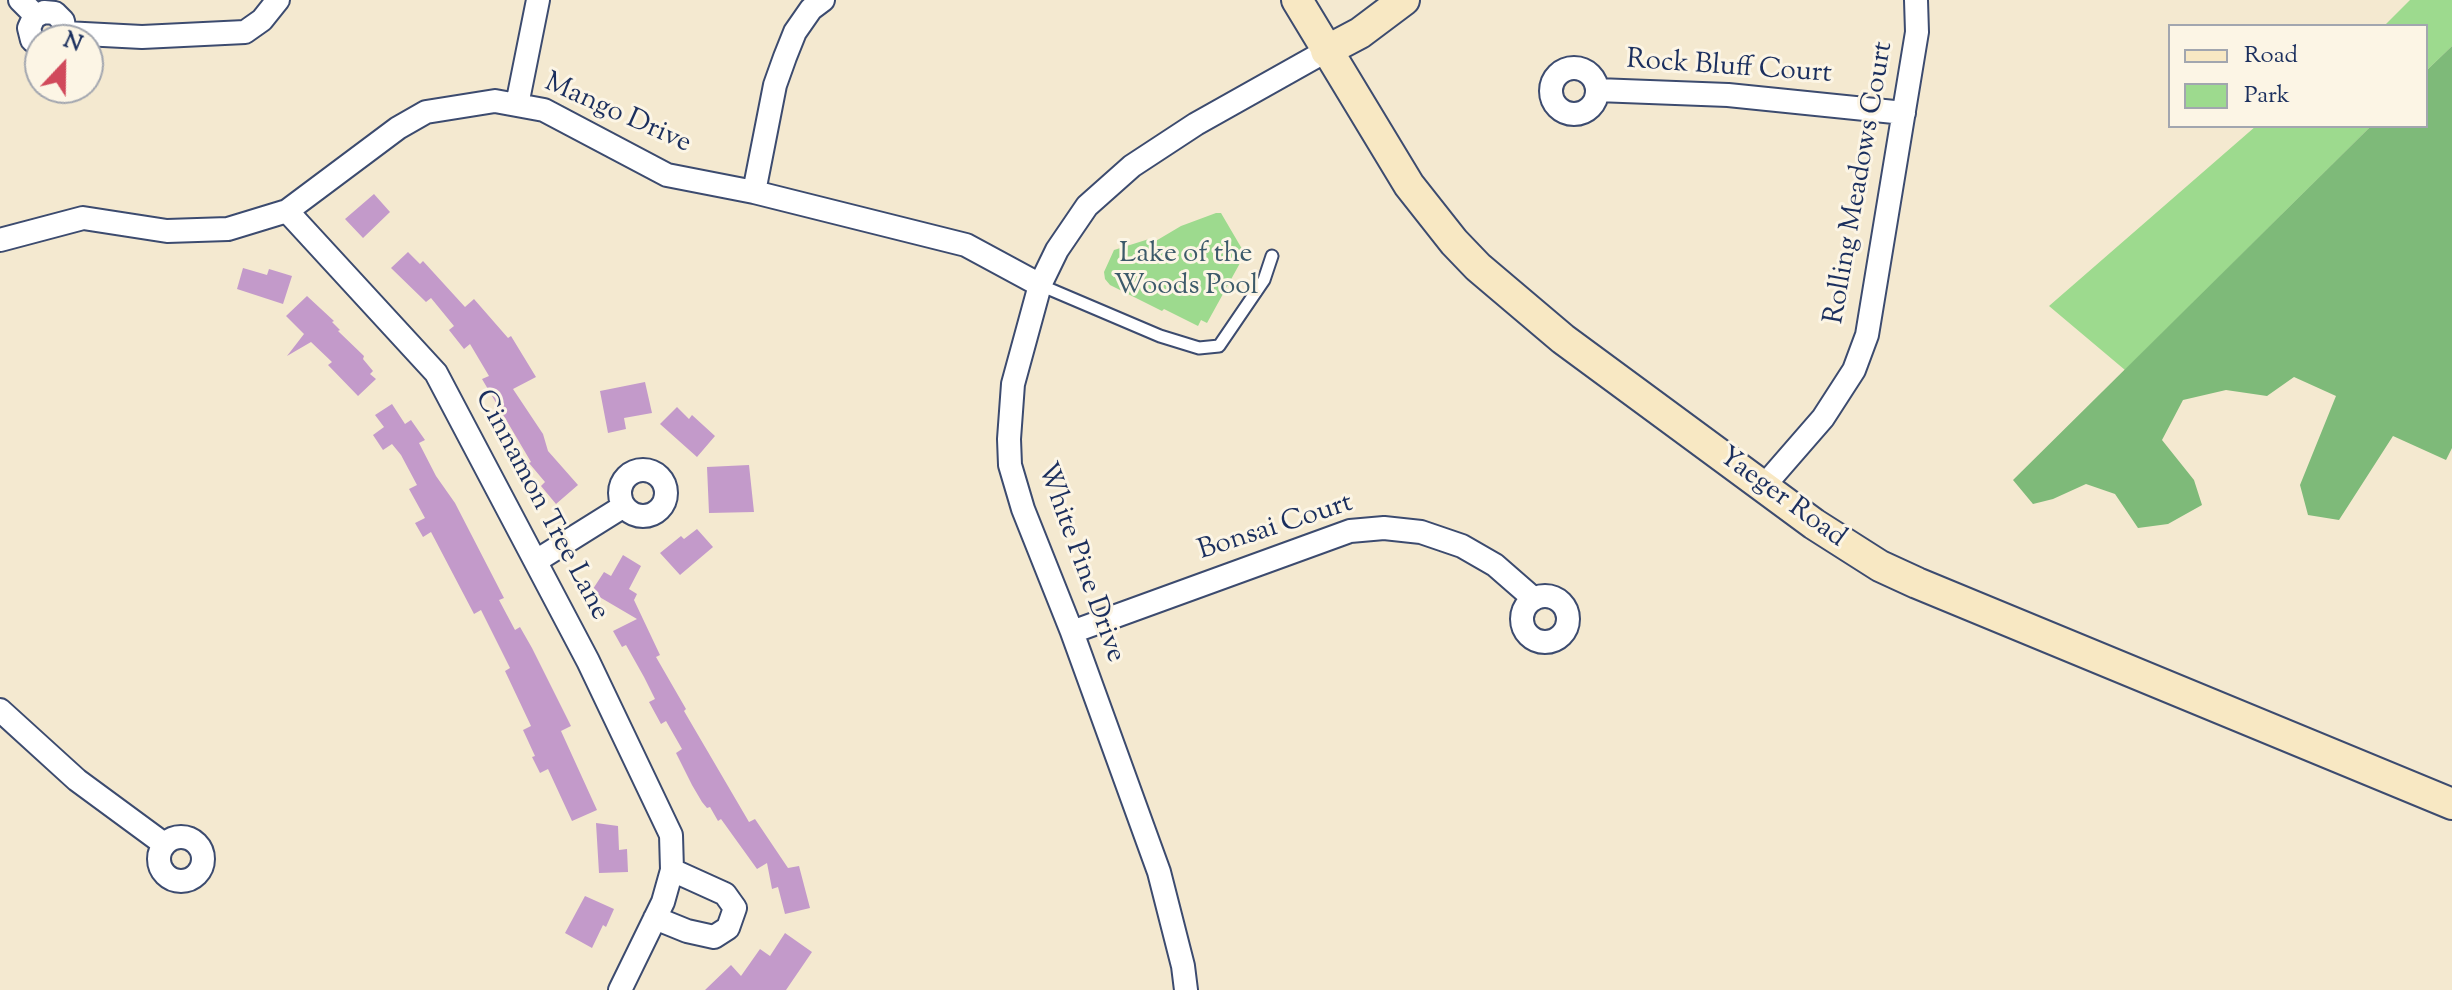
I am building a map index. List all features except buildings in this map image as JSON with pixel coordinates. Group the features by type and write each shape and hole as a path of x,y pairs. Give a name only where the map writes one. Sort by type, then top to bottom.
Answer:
{"street":[{"path":"104,37 245,32 262,20 278,0"},
{"path":"517,105 538,0"},
{"path":"754,192 775,85 785,57 795,32 811,9 823,0"},
{"name":"Yaeger Road","path":"1297,0 1409,185 1478,267 1563,339 1847,547 1905,578 2450,798"},
{"path":"1326,51 1360,33 1404,0"},
{"name":"Rolling Meadows Court","path":"1763,487 1823,418 1854,370 1863,347 1874,304 1917,32 1916,0"},
{"path":"28,8 55,13 63,24"},
{"name":"White Pine Drive","path":"1186,990 1183,966 1159,872 1072,632 1023,509 1010,465 1013,384 1040,285 1057,250 1087,206 1132,166 1196,124 1326,51"},
{"name":"Rock Bluff Court","path":"1597,90 1728,95 1904,113"},
{"name":"Mango Drive","path":"0,240 83,218 167,231 228,229 287,211 398,128 426,112 495,101 544,110 667,175 754,192 966,245 1040,285"},
{"name":"Cinnamon Tree Lane","path":"287,211 436,373 588,661 671,835 672,870 655,918 620,990"},
{"path":"536,561 624,506"},
{"name":"Bonsai Court","path":"1072,632 1350,531 1384,528 1421,532 1462,546 1495,565 1534,599"},
{"path":"0,710 77,780 164,844"},
{"path":"655,918 687,931 714,937 728,928 735,908 725,894 672,870"}],"lane":[{"path":"1040,285 1160,336 1199,348 1219,346 1264,280 1272,256"}],"green space":[{"path":"2410,0 2452,0 2452,46 2428,69 2428,24 2386,24"},
{"path":"2452,46 2452,448 2446,460 2393,436 2339,520 2308,515 2300,485 2336,396 2294,377 2267,396 2226,390 2183,400 2162,440 2194,480 2202,505 2168,524 2138,528 2115,494 2086,484 2033,504 2013,480 2369,128 2428,128 2428,69"},
{"path":"2254,128 2369,128 2125,370 2049,306"},
{"name":"Lake of the Woods Pool","path":"1221,213 1245,254 1207,323 1201,320 1198,326 1164,309 1162,311 1110,285 1105,279 1104,272 1114,250 1149,239 1154,242 1181,226"}]}
